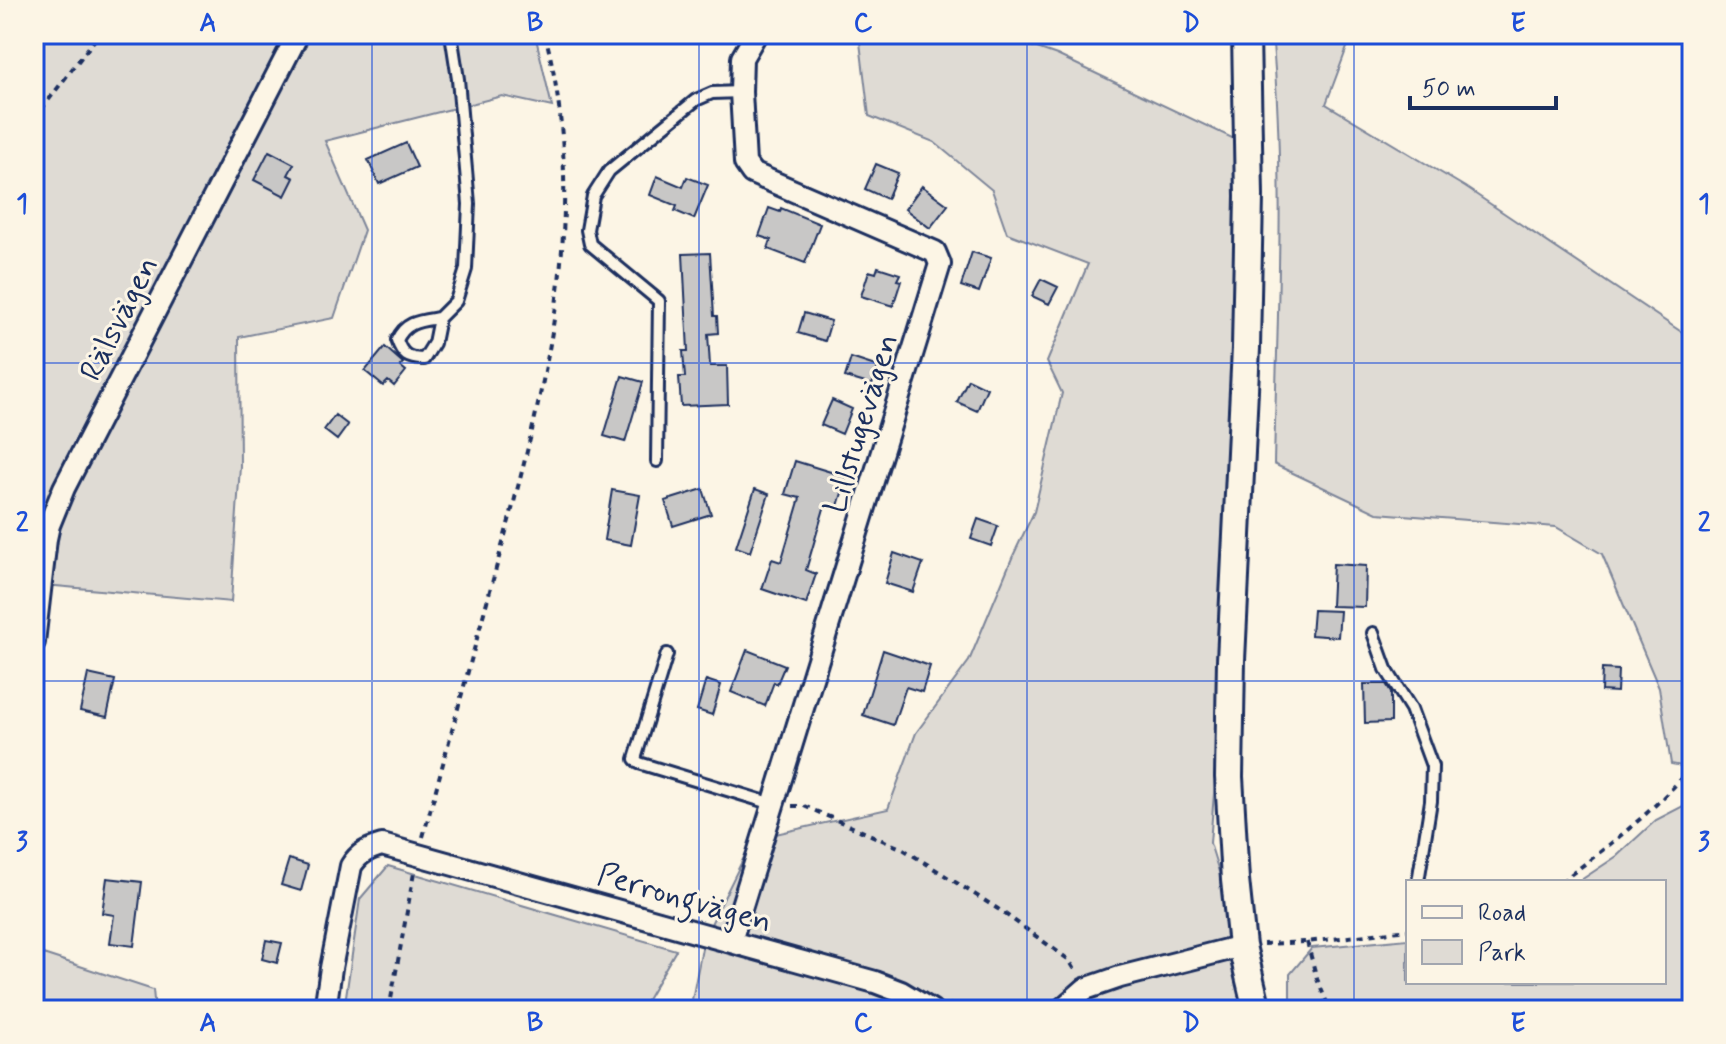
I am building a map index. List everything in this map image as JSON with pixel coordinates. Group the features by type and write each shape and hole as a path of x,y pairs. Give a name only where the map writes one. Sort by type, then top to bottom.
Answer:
{"street":[{"name":"Rälsvägen","path":"34,642 46,539 64,488 298,34"},
{"name":"Lillstugevägen","path":"731,941 940,264 935,252 752,173 745,163 741,92 742,58 756,34"},
{"path":"1246,34 1249,196 1229,777 1242,946 1257,1010"},
{"name":"Perrongvägen","path":"325,1010 351,866 357,856 369,848 382,845 875,982 901,992 931,1010"},
{"path":"1061,1010 1085,989 1242,946"}],"lane":[{"path":"439,318 418,321 402,329 397,340 400,351 413,359 424,359 434,343 439,318 456,301 466,269 469,204 451,34"},
{"path":"657,461 659,301 590,244 587,230 593,196 609,171 696,100 712,93 741,92"},
{"path":"1373,633 1386,669 1411,709 1432,766 1431,801 1418,880"},
{"path":"667,654 635,759 639,763 773,804"}],"path":[{"path":"34,119 99,34"},
{"path":"389,1010 418,854 530,444 547,368 558,298 565,210 563,146 554,73 545,34"},
{"path":"1564,880 1619,838 1692,768"},
{"path":"773,804 804,806 903,849 998,909 1069,960 1081,980"},
{"path":"1242,946 1406,930"},
{"path":"1307,942 1330,1010"}],"green space":[{"path":"34,34 535,34 552,107 502,96 325,141 364,230 334,318 239,337 240,466 231,602 34,584"},
{"path":"859,34 997,34 1057,55 1243,143 1229,607 1210,843 1242,946 1255,1010 690,1010 704,938 753,839 888,809 916,733 969,661 1034,512 1062,393 1047,362 1088,264 1007,233 992,190 934,142 869,116"},
{"path":"1272,34 1352,34 1326,104 1465,187 1692,339 1692,768 1671,764 1659,688 1602,554 1556,527 1377,513 1274,464 1280,195"},
{"path":"1685,805 1692,807 1692,1010 1290,1010 1290,974 1312,948 1406,939 1406,984 1666,984 1666,880 1581,880 1617,856 1656,820"},
{"path":"388,866 676,950 641,1010 344,1010 360,899"},
{"path":"34,951 153,990 155,1010 34,1010"}],"building":[{"path":"406,143 417,167 379,184 368,160"},
{"path":"269,151 294,164 288,175 294,178 285,196 254,180"},
{"path":"876,164 898,173 887,199 865,189"},
{"path":"657,176 683,187 687,177 708,185 694,219 675,211 677,206 650,195"},
{"path":"922,186 948,205 930,228 905,209"},
{"path":"769,208 780,212 781,208 820,224 805,263 768,249 771,240 759,236"},
{"path":"972,252 991,258 979,292 961,286"},
{"path":"710,253 718,333 708,334 710,366 727,366 728,404 681,406 679,377 685,377 683,351 688,351 683,254"},
{"path":"878,267 900,274 897,280 901,281 893,306 861,296 869,271 876,273"},
{"path":"1041,279 1058,287 1049,304 1032,296"},
{"path":"804,313 831,321 825,341 798,333"},
{"path":"385,347 403,363 400,366 406,371 394,386 388,381 383,386 365,371"},
{"path":"851,358 878,367 872,385 845,377"},
{"path":"622,376 643,382 625,442 604,436"},
{"path":"968,379 987,388 977,411 957,402"},
{"path":"832,400 852,409 842,434 821,425"},
{"path":"335,415 348,425 337,440 324,430"},
{"path":"795,461 847,477 837,509 825,505 806,570 816,574 806,604 762,589 772,559 781,562 800,498 785,494"},
{"path":"703,489 711,514 673,526 665,501"},
{"path":"755,489 769,494 750,552 736,547"},
{"path":"612,490 640,495 631,545 604,540"},
{"path":"978,519 998,526 991,546 971,539"},
{"path":"894,553 923,563 913,592 885,583"},
{"path":"1333,564 1366,566 1365,607 1331,606"},
{"path":"1313,610 1340,611 1338,637 1311,635"},
{"path":"747,650 785,665 777,684 774,682 765,706 731,692"},
{"path":"883,650 930,666 922,692 906,687 893,725 863,715"},
{"path":"1602,669 1618,670 1617,692 1601,691"},
{"path":"88,674 115,680 107,717 80,711"},
{"path":"706,680 721,685 712,715 697,710"},
{"path":"1364,684 1386,684 1391,692 1391,722 1365,723"},
{"path":"289,859 308,865 301,891 281,885"},
{"path":"107,878 142,882 134,946 110,943 114,915 102,913"},
{"path":"266,940 282,943 277,963 262,959"}]}
